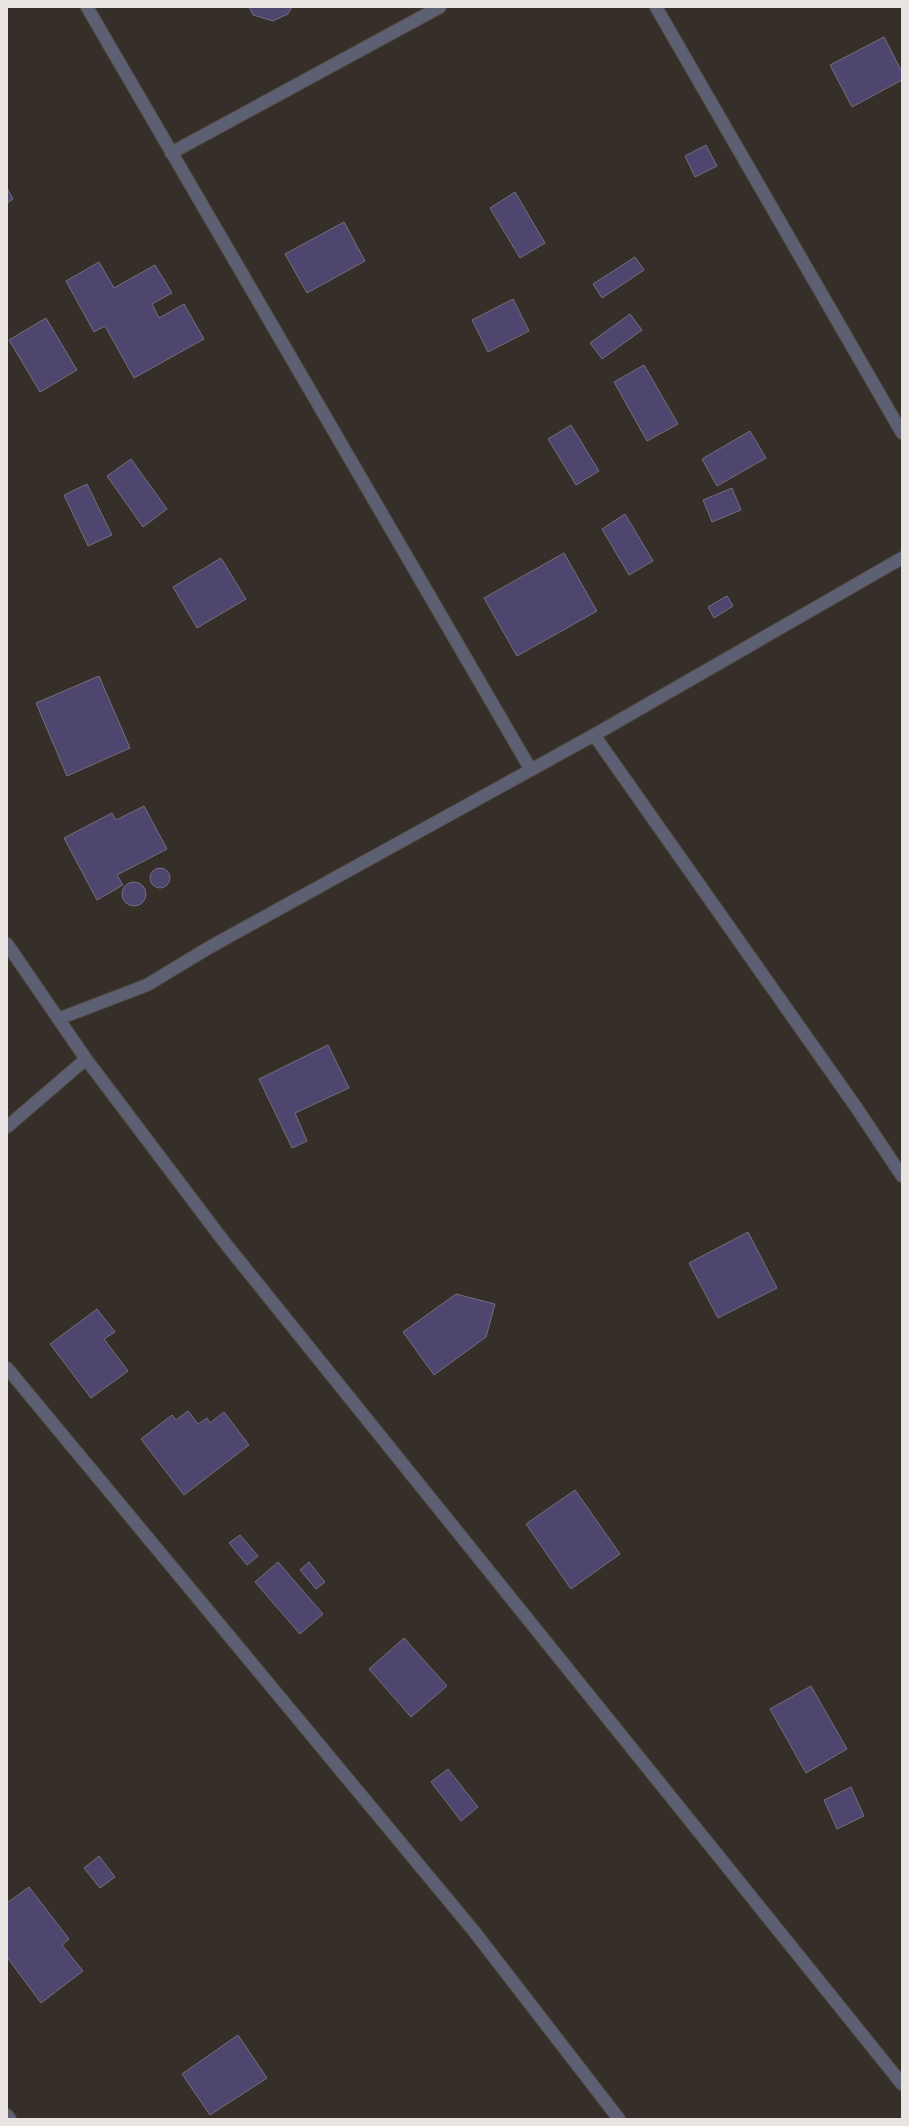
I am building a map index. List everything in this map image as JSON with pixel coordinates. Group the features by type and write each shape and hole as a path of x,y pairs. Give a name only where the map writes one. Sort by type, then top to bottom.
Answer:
{"street":[{"path":"86,7 531,770"},
{"path":"171,153 440,7"},
{"path":"656,7 902,433"},
{"path":"58,1019 147,985 210,947 594,735 902,558"},
{"path":"594,735 858,1110 902,1176"},
{"path":"7,944 86,1059 225,1243 902,2084"},
{"path":"7,1127 86,1059"},
{"path":"7,1368 473,1930 619,2119"},
{"path":"7,2115 10,2119"}],"building":[{"path":"249,7 292,7 288,14 273,21 253,15"},
{"path":"884,37 902,72 902,80 852,107 830,65"},
{"path":"706,145 717,166 695,177 685,156"},
{"path":"7,188 13,199 7,203"},
{"path":"515,192 545,243 520,258 490,208"},
{"path":"344,222 365,261 307,293 285,254"},
{"path":"635,257 644,270 602,298 593,284"},
{"path":"99,262 114,288 155,265 172,293 152,304 159,318 184,304 204,339 134,378 105,326 94,332 66,281"},
{"path":"513,299 529,331 488,352 472,320"},
{"path":"630,314 642,330 602,359 590,343"},
{"path":"46,318 77,370 40,392 9,340"},
{"path":"644,365 678,424 647,441 614,382"},
{"path":"571,425 599,471 576,485 548,439"},
{"path":"750,431 766,458 717,486 702,459"},
{"path":"131,459 167,509 143,527 107,476"},
{"path":"87,484 112,535 88,546 64,495"},
{"path":"732,488 741,510 712,522 703,500"},
{"path":"625,514 653,561 629,575 602,529"},
{"path":"564,553 597,611 517,656 484,598"},
{"path":"221,558 246,599 197,628 173,587"},
{"path":"727,596 733,606 714,618 708,607"},
{"path":"99,676 130,748 67,776 36,703"},
{"path":"144,806 167,849 117,875 123,885 97,900 64,838 112,813 116,820"},
{"path":"160,868 167,871 170,878 167,885 160,888 153,885 150,878 153,871"},
{"path":"134,882 139,883 145,889 145,899 139,905 134,906 129,905 123,899 122,894 123,889 129,883"},
{"path":"328,1045 349,1088 295,1113 307,1141 292,1148 259,1079"},
{"path":"748,1232 777,1288 718,1318 689,1263"},
{"path":"456,1294 495,1304 486,1337 434,1375 403,1332"},
{"path":"97,1309 115,1332 104,1339 128,1371 91,1398 50,1344"},
{"path":"188,1411 198,1424 207,1418 210,1423 224,1412 249,1445 184,1495 141,1439 172,1415 176,1420"},
{"path":"575,1490 620,1554 571,1589 526,1524"},
{"path":"240,1535 258,1556 247,1565 229,1543"},
{"path":"278,1562 323,1614 300,1634 255,1582"},
{"path":"309,1562 325,1582 316,1589 300,1570"},
{"path":"404,1638 447,1686 411,1717 369,1669"},
{"path":"811,1686 847,1749 806,1773 770,1709"},
{"path":"448,1769 478,1807 461,1821 431,1782"},
{"path":"851,1787 864,1816 837,1829 824,1800"},
{"path":"99,1856 115,1877 100,1888 84,1868"},
{"path":"29,1887 69,1939 62,1945 83,1971 41,2003 7,1957 7,1903"},
{"path":"238,2035 267,2078 210,2115 182,2074"}]}
